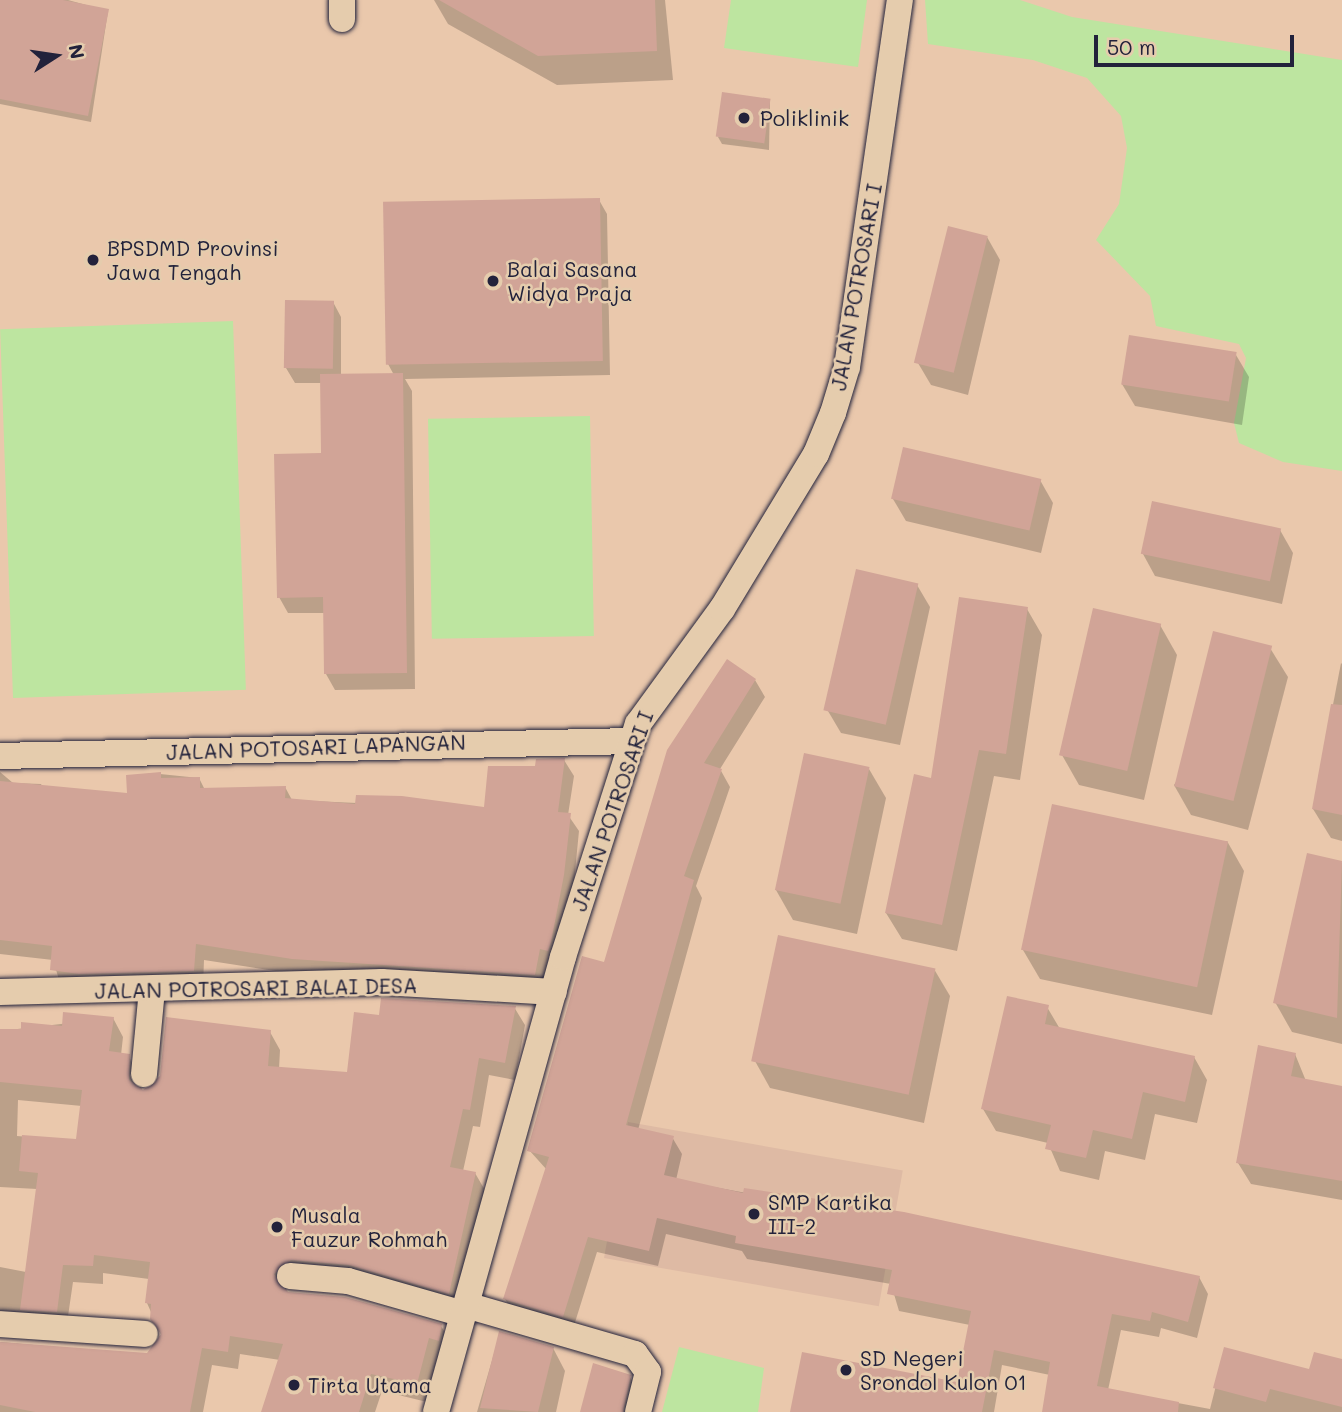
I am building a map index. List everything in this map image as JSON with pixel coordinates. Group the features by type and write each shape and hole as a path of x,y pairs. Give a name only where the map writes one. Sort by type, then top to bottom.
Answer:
{"street":[{"name":"JALAN POTROSARI I","path":"436,1412 554,992 631,741 644,708 729,597 816,454 833,413 847,367 900,0"},
{"name":"JALAN POTOSARI LAPANGAN","path":"0,756 631,741"},
{"name":"JALAN POTROSARI BALAI DESA","path":"0,992 382,982 554,992"},
{"path":"144,1074 152,990"},
{"path":"290,1276 348,1281 635,1354 648,1372 638,1412"},
{"path":"0,1324 145,1334"}],"shaded area":[{"name":"SMP Kartika III-2","path":"628,1122 903,1170 879,1306 604,1258"}],"green space":[{"path":"731,0 867,0 858,67 724,48"},
{"path":"925,0 1020,0 1072,17 1342,60 1342,471 1283,462 1239,443 1234,423 1246,358 1239,344 1156,326 1150,296 1096,240 1119,204 1127,148 1121,116 1087,78 1033,60 928,44"},
{"path":"233,321 246,690 13,698 0,329"},
{"path":"590,416 594,636 432,639 428,419"},
{"path":"679,1347 764,1368 758,1412 662,1412"}],"building":[{"path":"0,0 63,0 109,9 88,116 0,99"},
{"path":"439,0 655,0 657,51 538,56"},
{"name":"Poliklinik","path":"722,92 771,99 764,143 716,137"},
{"name":"Balai Sasana Widya Praja","path":"600,198 603,361 386,365 383,202"},
{"path":"948,226 988,236 954,373 914,363"},
{"path":"285,300 334,301 333,369 284,368"},
{"path":"1129,335 1237,352 1229,401 1121,384"},
{"path":"403,373 407,673 324,674 323,597 277,598 274,454 321,453 320,374"},
{"path":"903,447 1041,479 1029,531 891,499"},
{"path":"1152,501 1281,528 1270,581 1141,554"},
{"path":"856,569 918,583 886,725 823,710"},
{"path":"959,597 1028,607 1006,754 979,750 942,925 885,913 914,774 931,778"},
{"path":"1093,608 1161,624 1127,771 1059,755"},
{"path":"1213,631 1272,646 1233,801 1174,786"},
{"path":"727,659 756,679 704,763 722,769 684,876 694,880 626,1125 674,1136 664,1175 743,1193 744,1188 904,1212 1200,1276 1188,1322 1152,1312 1150,1321 1112,1314 1097,1386 1179,1402 1178,1412 1042,1412 1050,1362 994,1350 982,1412 790,1412 802,1352 957,1382 971,1311 887,1294 892,1270 735,1243 736,1236 657,1218 649,1251 588,1237 563,1317 503,1299 549,1157 527,1151 582,956 604,962 667,750"},
{"path":"1331,704 1342,705 1342,815 1312,809"},
{"path":"804,753 870,767 840,904 775,890"},
{"path":"565,758 558,812 571,813 564,875 551,942 548,951 540,949 535,975 292,959 196,944 194,971 79,974 50,970 52,946 0,940 0,781 127,793 126,775 161,772 161,778 200,777 200,788 286,786 285,798 355,804 356,795 402,796 484,807 488,766 535,766 536,759"},
{"path":"1052,804 1228,841 1197,987 1021,950"},
{"path":"1307,853 1342,861 1337,1018 1273,1003"},
{"path":"778,935 935,968 909,1095 751,1061"},
{"path":"1007,996 1049,1005 1045,1024 1195,1056 1185,1102 1143,1092 1132,1139 1093,1130 1086,1158 1045,1149 1051,1125 981,1109"},
{"path":"381,998 516,1006 505,1063 479,1058 470,1110 463,1109 450,1167 476,1172 449,1294 349,1265 291,1260 274,1274 288,1292 345,1297 442,1324 439,1341 429,1338 417,1384 371,1374 359,1412 261,1412 283,1344 230,1336 228,1352 202,1348 190,1412 35,1412 0,1405 0,1342 147,1353 161,1334 150,1319 151,1304 145,1303 150,1262 94,1255 93,1266 63,1265 57,1312 20,1310 38,1173 19,1171 22,1135 76,1139 82,1090 0,1082 0,1029 21,1029 21,1022 62,1026 63,1012 114,1017 109,1051 130,1054 129,1080 143,1090 160,1076 166,1017 271,1030 268,1066 347,1072 354,1012 379,1015"},
{"path":"1258,1045 1296,1053 1291,1076 1342,1086 1342,1181 1236,1163"},
{"path":"499,1331 554,1347 538,1412 480,1408"},
{"path":"1224,1347 1309,1369 1314,1352 1342,1359 1342,1407 1270,1389 1266,1402 1213,1388"},
{"path":"593,1363 631,1375 623,1412 580,1412"}],"place":[{"name":"Poliklinik","path":"744,118"},
{"name":"BPSDMD Provinsi Jawa Tengah","path":"93,260"},
{"name":"Balai Sasana Widya Praja","path":"493,281"},
{"name":"SMP Kartika III-2","path":"754,1214"},
{"name":"Musala Fauzur Rohmah","path":"277,1227"},
{"name":"SD Negeri Srondol Kulon 01","path":"846,1370"},
{"name":"Tirta Utama","path":"294,1385"}]}
